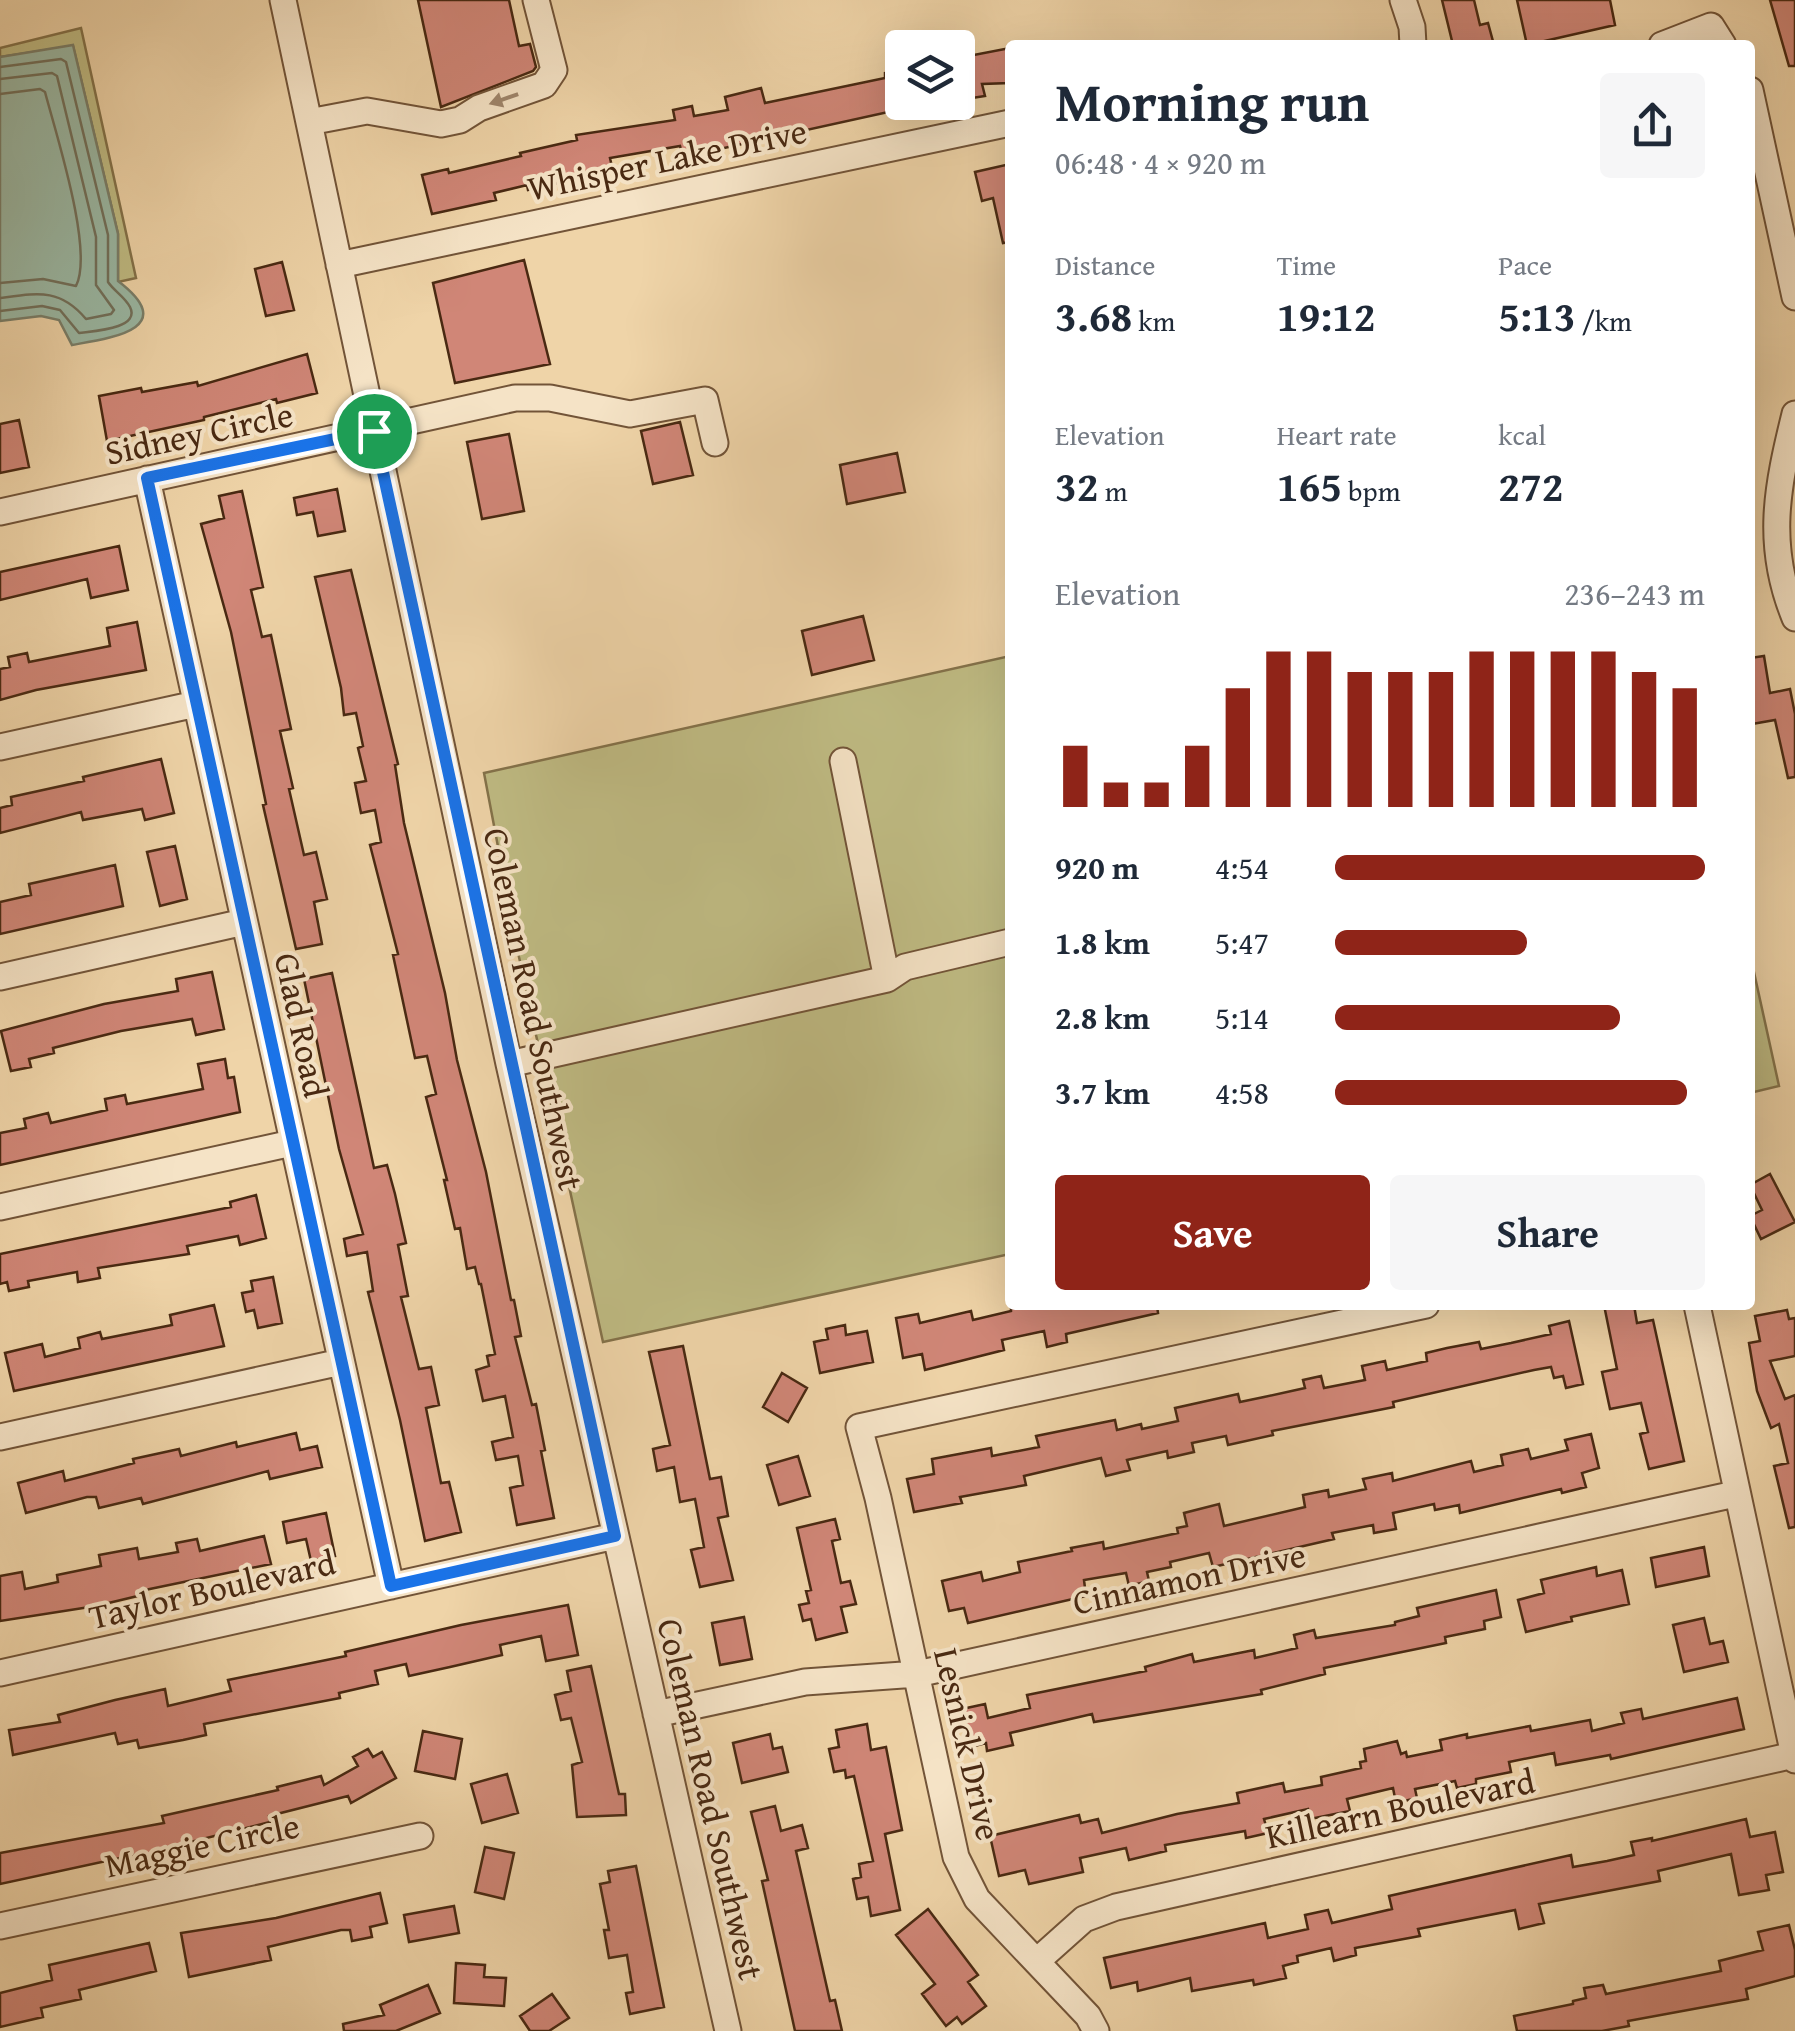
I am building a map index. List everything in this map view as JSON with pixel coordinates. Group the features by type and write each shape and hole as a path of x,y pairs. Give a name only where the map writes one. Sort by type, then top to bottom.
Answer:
{"street":[{"path":"309,122 367,110 440,124 460,120 479,108 544,86 554,70 536,0"},
{"path":"1404,0 1413,40"},
{"name":"Coleman Road Southwest","path":"287,1 309,122 510,1064 728,2031"},
{"path":"1675,40 1711,26 1720,40"},
{"path":"1755,113 1795,297"},
{"name":"Whisper Lake Drive","path":"339,264 1005,124"},
{"name":"Sidney Circle","path":"0,512 530,396 630,414 706,400 715,443"},
{"path":"1795,414 1778,481 1775,528 1784,589 1795,618"},
{"name":"Glad Road","path":"147,478 391,1586"},
{"path":"0,748 196,704"},
{"path":"842,760 896,973"},
{"path":"0,977 244,922"},
{"path":"510,1064 1005,943"},
{"path":"0,1207 292,1143"},
{"name":"Lesnick Drive","path":"1096,2031 1088,2016 977,1899 962,1871 951,1840 878,1498 859,1428 1403,1310"},
{"path":"1697,1310 1794,1758"},
{"path":"0,1438 341,1362"},
{"name":"Cinnamon Drive","path":"656,1714 805,1682 917,1674 1735,1494"},
{"name":"Taylor Boulevard","path":"0,1673 615,1536"},
{"name":"Killearn Boulevard","path":"1037,1961 1084,1919 1116,1907 1794,1758"},
{"name":"Maggie Circle","path":"0,1926 420,1836"}],"shaded area":[{"path":"81,28 136,278 118,282 118,234 73,46 0,57 0,48"},
{"path":"1005,657 1005,1255 603,1342 519,957 484,773"},
{"path":"1755,977 1779,1086 1755,1092"}],"water":[{"path":"73,45 118,234 118,281 136,297 143,310 141,320 133,328 72,345 59,320 41,316 0,321 0,57"}],"building":[{"path":"418,0 509,0 519,46 530,44 536,67 441,107"},
{"path":"1442,0 1474,0 1480,25 1488,23 1493,40 1452,40"},
{"path":"1517,0 1610,0 1615,25 1549,40 1526,40"},
{"path":"1770,0 1795,0 1795,66 1789,66"},
{"path":"1005,49 1005,83 982,84 985,96 975,98 975,55"},
{"path":"885,78 885,113 683,157 680,146 610,158 612,167 528,190 527,185 494,193 496,200 432,214 422,175 448,169 449,173 521,156 520,153 577,140 576,135 675,120 673,110 692,106 694,116 728,110 725,97 761,88 765,103"},
{"path":"1005,165 1005,243 993,198 982,201 975,172"},
{"path":"524,260 550,364 455,383 433,283"},
{"path":"282,262 294,310 266,316 255,269"},
{"path":"307,354 317,393 277,403 276,399 204,420 107,441 99,396 197,382 198,386"},
{"path":"19,420 29,467 0,473 0,424"},
{"path":"680,422 693,475 653,484 641,431"},
{"path":"509,434 524,511 482,519 467,442"},
{"path":"897,453 905,492 847,504 840,465"},
{"path":"337,489 345,531 318,536 313,512 297,515 294,498"},
{"path":"242,491 263,587 251,590 262,637 271,635 291,729 280,731 293,788 289,789 304,855 316,852 327,899 314,902 322,944 296,949 263,805 266,804 231,632 201,524 224,518 219,496"},
{"path":"119,546 128,590 91,598 87,579 0,600 0,572"},
{"path":"351,570 398,764 395,765 404,823 514,1300 521,1336 515,1337 532,1405 536,1404 554,1518 517,1525 510,1488 523,1485 518,1456 496,1460 492,1442 513,1437 505,1396 483,1401 476,1370 489,1366 487,1356 495,1354 481,1284 475,1267 467,1269 460,1228 455,1229 426,1097 436,1094 427,1056 415,1058 393,955 398,954 370,845 381,842 375,810 361,813 355,783 366,781 358,748 363,746 356,713 344,715 315,577"},
{"path":"863,616 874,660 812,675 802,631"},
{"path":"137,622 146,670 0,700 0,669 10,667 8,657 27,653 29,662 110,646 107,628"},
{"path":"1764,656 1770,693 1790,689 1795,714 1795,777 1788,778 1775,720 1755,723 1755,657"},
{"path":"161,759 174,813 145,820 142,809 83,820 81,812 0,833 0,808 12,805 11,797"},
{"path":"175,846 187,899 160,906 147,852"},
{"path":"115,865 123,906 0,934 0,902 31,895 29,884"},
{"path":"212,972 224,1029 196,1035 192,1019 121,1031 53,1048 54,1053 29,1059 31,1067 11,1071 1,1031 104,1004 178,991 176,979"},
{"path":"332,973 374,1168 387,1165 395,1194 406,1243 398,1245 408,1296 401,1297 419,1369 431,1367 439,1405 426,1408 441,1483 449,1482 461,1532 425,1541 368,1292 373,1291 367,1252 347,1256 344,1239 363,1234 339,1149 304,979"},
{"path":"225,1059 228,1078 234,1077 240,1112 0,1165 0,1133 26,1128 24,1119 48,1113 51,1123 107,1110 105,1099 125,1095 127,1104 203,1089 198,1064"},
{"path":"1770,1174 1795,1222 1761,1239 1755,1226 1755,1214 1762,1210 1755,1195 1755,1182"},
{"path":"256,1195 266,1238 240,1245 238,1236 187,1246 189,1254 98,1268 100,1278 78,1282 77,1272 28,1281 29,1287 9,1291 7,1282 0,1284 0,1254 231,1207 230,1202"},
{"path":"273,1277 282,1323 258,1328 254,1310 246,1312 242,1293 253,1291 251,1281"},
{"path":"214,1305 224,1346 14,1391 5,1353 42,1344 45,1357 80,1348 78,1338 100,1332 102,1339 172,1325 170,1315"},
{"path":"1605,1310 1635,1310 1637,1323 1653,1320 1684,1461 1649,1469 1640,1434 1648,1432 1641,1403 1610,1409 1602,1372 1617,1369"},
{"path":"1787,1310 1789,1319 1795,1318 1795,1356 1770,1361 1785,1399 1795,1395 1795,1527 1789,1528 1774,1466 1788,1463 1779,1424 1771,1428 1757,1391 1749,1343 1760,1341 1755,1316"},
{"path":"971,1311 973,1320 1011,1311 1158,1313 1066,1334 1067,1342 1047,1347 1044,1331 1002,1340 1004,1350 925,1370 922,1354 903,1358 896,1318 918,1314 920,1323"},
{"path":"1569,1321 1583,1384 1566,1388 1563,1376 1554,1378 1551,1367 1534,1370 1393,1402 1394,1407 1272,1431 1273,1435 1228,1445 1226,1436 1192,1443 1194,1452 1168,1458 1167,1451 1127,1460 1130,1470 1106,1476 1101,1458 1024,1476 1026,1485 960,1497 962,1503 914,1512 907,1479 934,1474 932,1459 991,1448 992,1456 1039,1447 1036,1436 1115,1420 1117,1430 1141,1424 1142,1429 1178,1421 1175,1408 1238,1394 1240,1402 1264,1397 1305,1388 1303,1380 1321,1376 1324,1388 1365,1380 1362,1366 1385,1361 1387,1370 1427,1361 1426,1353 1447,1348 1479,1342 1481,1349 1551,1334 1549,1326"},
{"path":"845,1325 846,1335 867,1331 873,1362 820,1373 814,1342 828,1339 826,1329"},
{"path":"683,1346 710,1479 721,1477 728,1516 718,1518 733,1580 700,1587 691,1550 704,1547 695,1499 680,1502 674,1467 657,1471 653,1449 670,1445 649,1352"},
{"path":"782,1373 807,1388 788,1422 763,1407"},
{"path":"296,1433 300,1450 317,1446 322,1467 270,1479 268,1471 143,1504 141,1498 99,1508 96,1497 87,1497 26,1513 18,1483 63,1471 65,1481 179,1449 181,1456"},
{"path":"1591,1434 1599,1468 1582,1473 1586,1487 1562,1493 1561,1489 1460,1513 1459,1505 1435,1510 1434,1504 1393,1513 1396,1529 1374,1533 1373,1525 1332,1533 1334,1539 1213,1567 1209,1553 1170,1562 1171,1567 1147,1572 1149,1581 1129,1586 1126,1573 1084,1580 1086,1596 968,1623 964,1608 949,1611 942,1581 981,1572 983,1581 1020,1572 1018,1562 1072,1551 1071,1548 1103,1542 1104,1549 1178,1533 1177,1528 1187,1526 1184,1513 1219,1504 1224,1526 1305,1507 1303,1495 1328,1490 1329,1497 1366,1489 1363,1479 1392,1473 1393,1481 1471,1461 1474,1472 1503,1465 1501,1455 1528,1449 1531,1459 1568,1450 1565,1440"},
{"path":"798,1456 810,1496 779,1505 767,1465"},
{"path":"326,1513 335,1556 311,1561 306,1539 287,1543 283,1522"},
{"path":"835,1519 840,1539 832,1541 841,1583 850,1581 856,1604 841,1607 847,1632 816,1640 811,1619 803,1621 799,1605 809,1603 806,1591 811,1590 797,1528"},
{"path":"264,1536 271,1564 145,1590 146,1594 96,1606 0,1621 0,1576 22,1572 25,1589 58,1582 57,1575 101,1566 99,1555 137,1548 139,1559 178,1552 176,1543 197,1539 200,1551"},
{"path":"1704,1547 1709,1576 1656,1587 1651,1558"},
{"path":"1596,1567 1597,1576 1622,1570 1629,1604 1526,1632 1518,1600 1544,1593 1541,1580"},
{"path":"1496,1590 1501,1617 1484,1621 1485,1629 1445,1637 1446,1643 1324,1668 1325,1674 1261,1690 1262,1694 1094,1722 1092,1714 1010,1733 1013,1745 987,1751 986,1743 971,1747 962,1709 985,1704 988,1718 1030,1708 1027,1695 1146,1671 1145,1667 1192,1654 1194,1662 1254,1650 1255,1658 1297,1648 1294,1635 1314,1630 1316,1638 1395,1625 1419,1616 1417,1608"},
{"path":"568,1605 578,1655 546,1661 541,1636 500,1645 502,1655 409,1676 406,1664 375,1671 378,1684 339,1693 340,1698 204,1724 206,1735 139,1748 137,1740 118,1744 115,1733 13,1755 9,1730 60,1722 58,1715 165,1689 168,1706 231,1691 228,1680 346,1656 345,1652 461,1625"},
{"path":"744,1617 752,1659 720,1665 712,1623"},
{"path":"1704,1618 1710,1644 1723,1641 1728,1662 1684,1672 1673,1625"},
{"path":"591,1666 619,1794 625,1794 626,1815 577,1817 572,1765 582,1762 571,1718 561,1720 555,1695 571,1691 567,1671"},
{"path":"1737,1698 1744,1729 1611,1759 1610,1755 1556,1765 1554,1753 1509,1762 1511,1772 1476,1779 1476,1784 1457,1788 1455,1781 1415,1789 1417,1798 1396,1803 1393,1788 1347,1799 1350,1811 1310,1819 1308,1809 1264,1819 1268,1833 1246,1838 1245,1831 1165,1845 1166,1851 1129,1860 1126,1848 1080,1858 1083,1872 1029,1884 1025,1870 999,1876 990,1836 1079,1815 1081,1823 1098,1819 1102,1833 1239,1803 1237,1793 1283,1783 1285,1792 1322,1785 1321,1777 1361,1768 1360,1762 1366,1761 1364,1749 1397,1741 1401,1754 1406,1752 1407,1757 1442,1750 1440,1740 1467,1734 1467,1738 1530,1726 1531,1731 1590,1720 1592,1731 1624,1723 1621,1713 1641,1709 1643,1719"},
{"path":"867,1724 871,1750 886,1747 902,1830 885,1834 900,1910 871,1916 868,1897 857,1899 853,1879 861,1877 859,1864 873,1861 854,1776 846,1778 845,1770 834,1772 829,1749 839,1747 836,1730"},
{"path":"423,1731 462,1739 455,1779 415,1771"},
{"path":"770,1734 773,1749 782,1747 788,1772 742,1783 733,1743"},
{"path":"368,1749 373,1757 382,1752 396,1778 351,1803 348,1796 269,1816 270,1822 155,1851 156,1856 135,1860 134,1855 0,1884 0,1853 164,1823 162,1816 278,1790 277,1787 321,1776 324,1785 358,1766 353,1757"},
{"path":"507,1774 518,1813 482,1823 471,1784"},
{"path":"775,1806 781,1831 802,1825 808,1848 796,1851 830,2001 835,2000 842,2031 795,2031 762,1881 768,1880 751,1812"},
{"path":"1746,1819 1750,1837 1775,1832 1783,1872 1766,1875 1769,1890 1739,1895 1731,1854 1658,1871 1660,1881 1539,1904 1544,1923 1519,1929 1515,1910 1418,1929 1420,1936 1355,1948 1356,1955 1334,1961 1331,1948 1297,1956 1298,1962 1283,1966 1286,1978 1254,1985 1253,1980 1192,1991 1190,1978 1138,1991 1137,1982 1111,1988 1104,1958 1265,1923 1268,1938 1308,1929 1305,1915 1328,1910 1332,1923 1392,1909 1389,1896 1571,1855 1573,1867 1607,1861 1634,1855 1631,1842 1652,1841"},
{"path":"485,1847 514,1853 504,1899 475,1892"},
{"path":"636,1866 664,2007 630,2014 626,1993 633,1992 627,1955 609,1958 604,1930 609,1930 600,1884 610,1882 608,1871"},
{"path":"380,1893 387,1923 370,1927 372,1937 352,1941 350,1930 341,1930 268,1947 271,1960 189,1977 181,1933 276,1918"},
{"path":"454,1906 459,1933 409,1942 404,1915"},
{"path":"928,1909 978,1975 968,1982 986,2006 962,2024 957,2017 946,2026 922,1994 935,1984 896,1935"},
{"path":"1789,1925 1795,1950 1795,1976 1746,1989 1748,1999 1628,2021 1629,2026 1602,2031 1517,2031 1514,2016 1573,2004 1586,1998 1584,1988 1603,1985 1606,1994 1721,1971 1719,1961 1763,1950 1758,1932"},
{"path":"149,1943 156,1971 79,1990 81,1999 41,2008 43,2017 0,2027 0,1993 52,1980 49,1965"},
{"path":"456,1963 485,1965 484,1977 506,1978 504,2006 454,2003"},
{"path":"428,1985 440,2013 396,2031 344,2031 343,2024 384,2015 380,2005"},
{"path":"552,1994 569,2018 549,2031 530,2031 520,2016"}],"route":[{"path":"374,431 615,1536 391,1586 147,478 374,431"}]}
